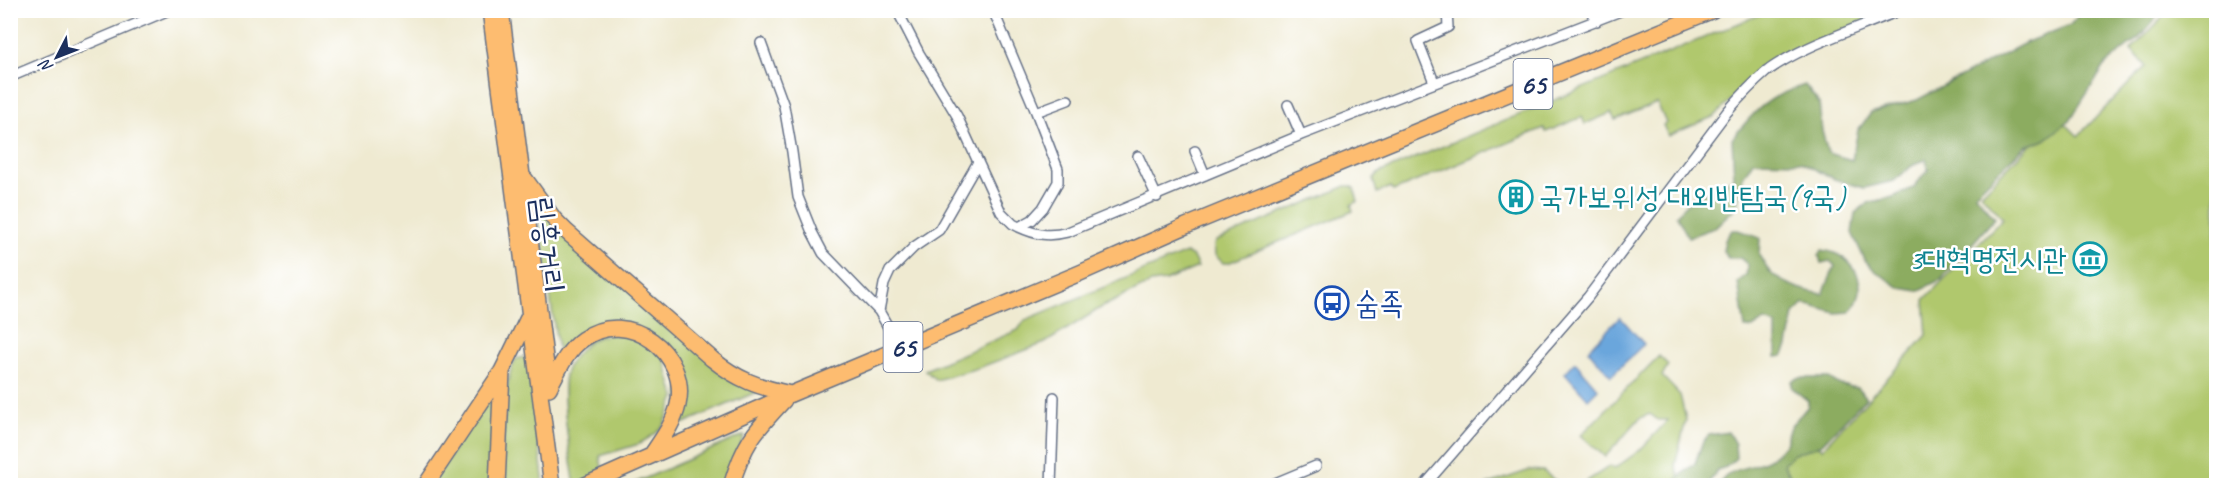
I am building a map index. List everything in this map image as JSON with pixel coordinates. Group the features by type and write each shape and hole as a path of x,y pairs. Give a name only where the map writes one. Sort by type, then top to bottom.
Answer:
{"main road":[{"name":"림흥거리","path":"490,10 552,486"},
{"name":"림흥거리","path":"501,10 562,486"},
{"name":"65","path":"583,486 791,394 1186,226 1713,10"},
{"path":"524,176 554,219 567,232 712,359 752,385 791,394"},
{"path":"424,486 502,370 530,316"},
{"path":"549,388 573,348 583,339 597,332 625,328 641,333 654,341 666,353 675,370 680,388 674,418 651,455"},
{"path":"497,486 502,370"},
{"path":"730,486 746,444 756,429 791,394"}],"street":[{"path":"10,77 169,10"},
{"path":"897,10 919,54 957,116 1001,212 1019,227 1032,233 1053,236 1157,197 1301,135 1434,82 1623,10"},
{"path":"993,10 1058,169 1058,182 1043,208 1032,220 1019,227"},
{"path":"1434,82 1418,41 1448,27 1447,10"},
{"path":"1590,10 1597,21"},
{"path":"1424,486 1588,297 1727,112 1752,85 1766,73 1798,54 1900,10"},
{"path":"760,43 784,106 798,197 812,232 828,259 879,311 900,348"},
{"path":"1036,112 1068,100"},
{"path":"1288,105 1301,135"},
{"path":"1195,151 1205,175"},
{"path":"1138,156 1157,197"},
{"path":"879,311 884,284 890,271 914,247 939,230 978,162"},
{"path":"1051,486 1054,397"},
{"path":"1268,486 1316,466"}],"green space":[{"path":"2083,10 2162,11 2140,37 2106,64 2070,120 2045,140 2025,146 1975,194 1995,218 1940,280 1918,291 1900,288 1874,270 1865,260 1852,233 1855,213 1868,203 1893,197 1913,188 1928,170 1926,159 1912,166 1894,181 1864,188 1834,179 1801,162 1753,161 1743,177 1737,206 1714,228 1688,237 1676,215 1693,198 1734,178 1732,139 1748,119 1781,94 1805,85 1819,103 1822,131 1828,153 1852,160 1858,130 1871,113 1917,100 2027,42 2070,25"},
{"path":"1768,11 1889,11 1779,58 1757,74 1715,116 1668,136 1663,125 1666,123 1657,103 1615,120 1611,113 1585,124 1582,117 1546,132 1544,128 1393,191 1391,187 1377,193 1373,179 1379,173"},
{"name":"3대혁명전시관","path":"2169,11 2216,11 2216,485 1789,486 1777,470 1807,436 1822,449 1927,335 1924,300 2003,218 1981,194 2058,116 2078,136 2146,66 2131,50"},
{"path":"1346,186 1354,188 1358,201 1351,205 1353,211 1228,263 1223,263 1215,255 1216,241"},
{"path":"540,210 759,391 675,427 682,372 620,324 559,357 538,214"},
{"path":"1732,230 1760,238 1759,255 1771,273 1790,285 1810,292 1823,294 1835,266 1830,261 1821,263 1819,256 1822,250 1843,257 1851,264 1859,282 1860,292 1857,302 1850,312 1836,313 1804,304 1794,314 1788,346 1783,356 1776,357 1776,325 1765,321 1752,328 1745,328 1738,282 1746,275 1748,265 1740,258 1728,258 1723,251 1725,240"},
{"path":"1186,253 1193,257 1198,267 1165,281 1151,283 1102,307 1045,343 978,368 936,380 925,370 1018,330 1025,320"},
{"path":"605,335 629,335 664,357 675,397 664,425 655,434 639,444 600,456 605,485 575,486 565,410 566,371 585,345 596,338"},
{"path":"1659,356 1668,365 1662,376 1680,395 1686,420 1675,465 1680,478 1666,485 1653,480 1646,485 1586,485 1587,481 1610,466 1614,469 1640,450 1668,420 1658,420 1650,414 1640,418 1605,457 1581,435"},
{"path":"524,357 528,361 544,485 502,486 505,402 511,370 516,359"},
{"path":"1798,378 1829,378 1840,385 1858,388 1866,398 1822,444 1792,455 1783,464 1794,481 1791,485 1719,485 1727,475 1772,457 1787,442 1790,427 1808,406 1808,401 1792,388 1792,381"},
{"path":"496,397 493,485 430,486 486,399"},
{"path":"1728,432 1735,444 1736,458 1726,467 1717,470 1708,485 1670,485 1695,463 1703,441 1709,435"},
{"path":"744,436 726,485 628,486 739,437"},
{"path":"1530,470 1543,471 1561,485 1486,485"}],"water":[{"path":"1620,317 1644,344 1611,376 1588,350"},
{"path":"1575,362 1598,389 1588,399 1565,373"}],"place":[{"name":"국가보위성 대외반탐국(9국)","path":"1516,197"},
{"name":"3대혁명전시관","path":"2090,259"},
{"name":"숨족","path":"1332,303"}]}
